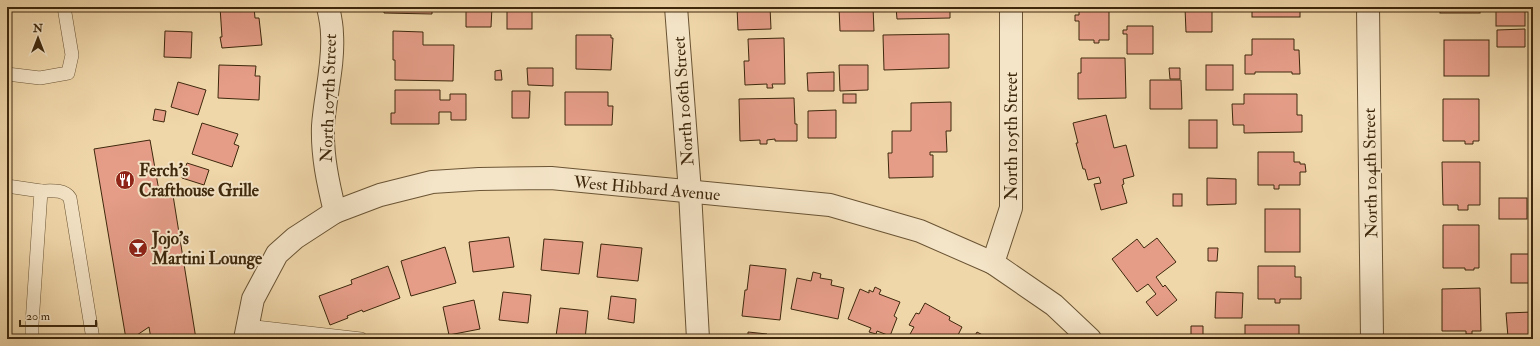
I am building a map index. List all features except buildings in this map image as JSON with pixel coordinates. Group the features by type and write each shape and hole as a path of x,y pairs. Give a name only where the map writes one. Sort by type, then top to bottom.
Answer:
{"street":[{"name":"North 107th Street","path":"328,7 332,34 332,47 323,127 323,152 326,175 335,212"},
{"name":"North 106th Street","path":"676,7 690,192 698,339"},
{"name":"North 105th Street","path":"993,263 1011,208 1011,7"},
{"name":"North 104th Street","path":"1368,7 1372,339"},
{"name":"West Hibbard Avenue","path":"245,333 253,299 277,254 295,238 335,212 380,195 432,182 480,179 551,178 830,205 920,231 993,263 1054,306 1090,339"}],"lane":[{"path":"7,74 40,78 68,74 72,55 64,7"},
{"path":"7,186 63,192 68,194 70,198 93,339"},
{"path":"32,339 41,190"},
{"path":"245,333 361,339"}],"place":[{"name":"Ferch's Crafthouse Grille","path":"125,180"},
{"name":"Jojo's Martini Lounge","path":"138,248"}]}
